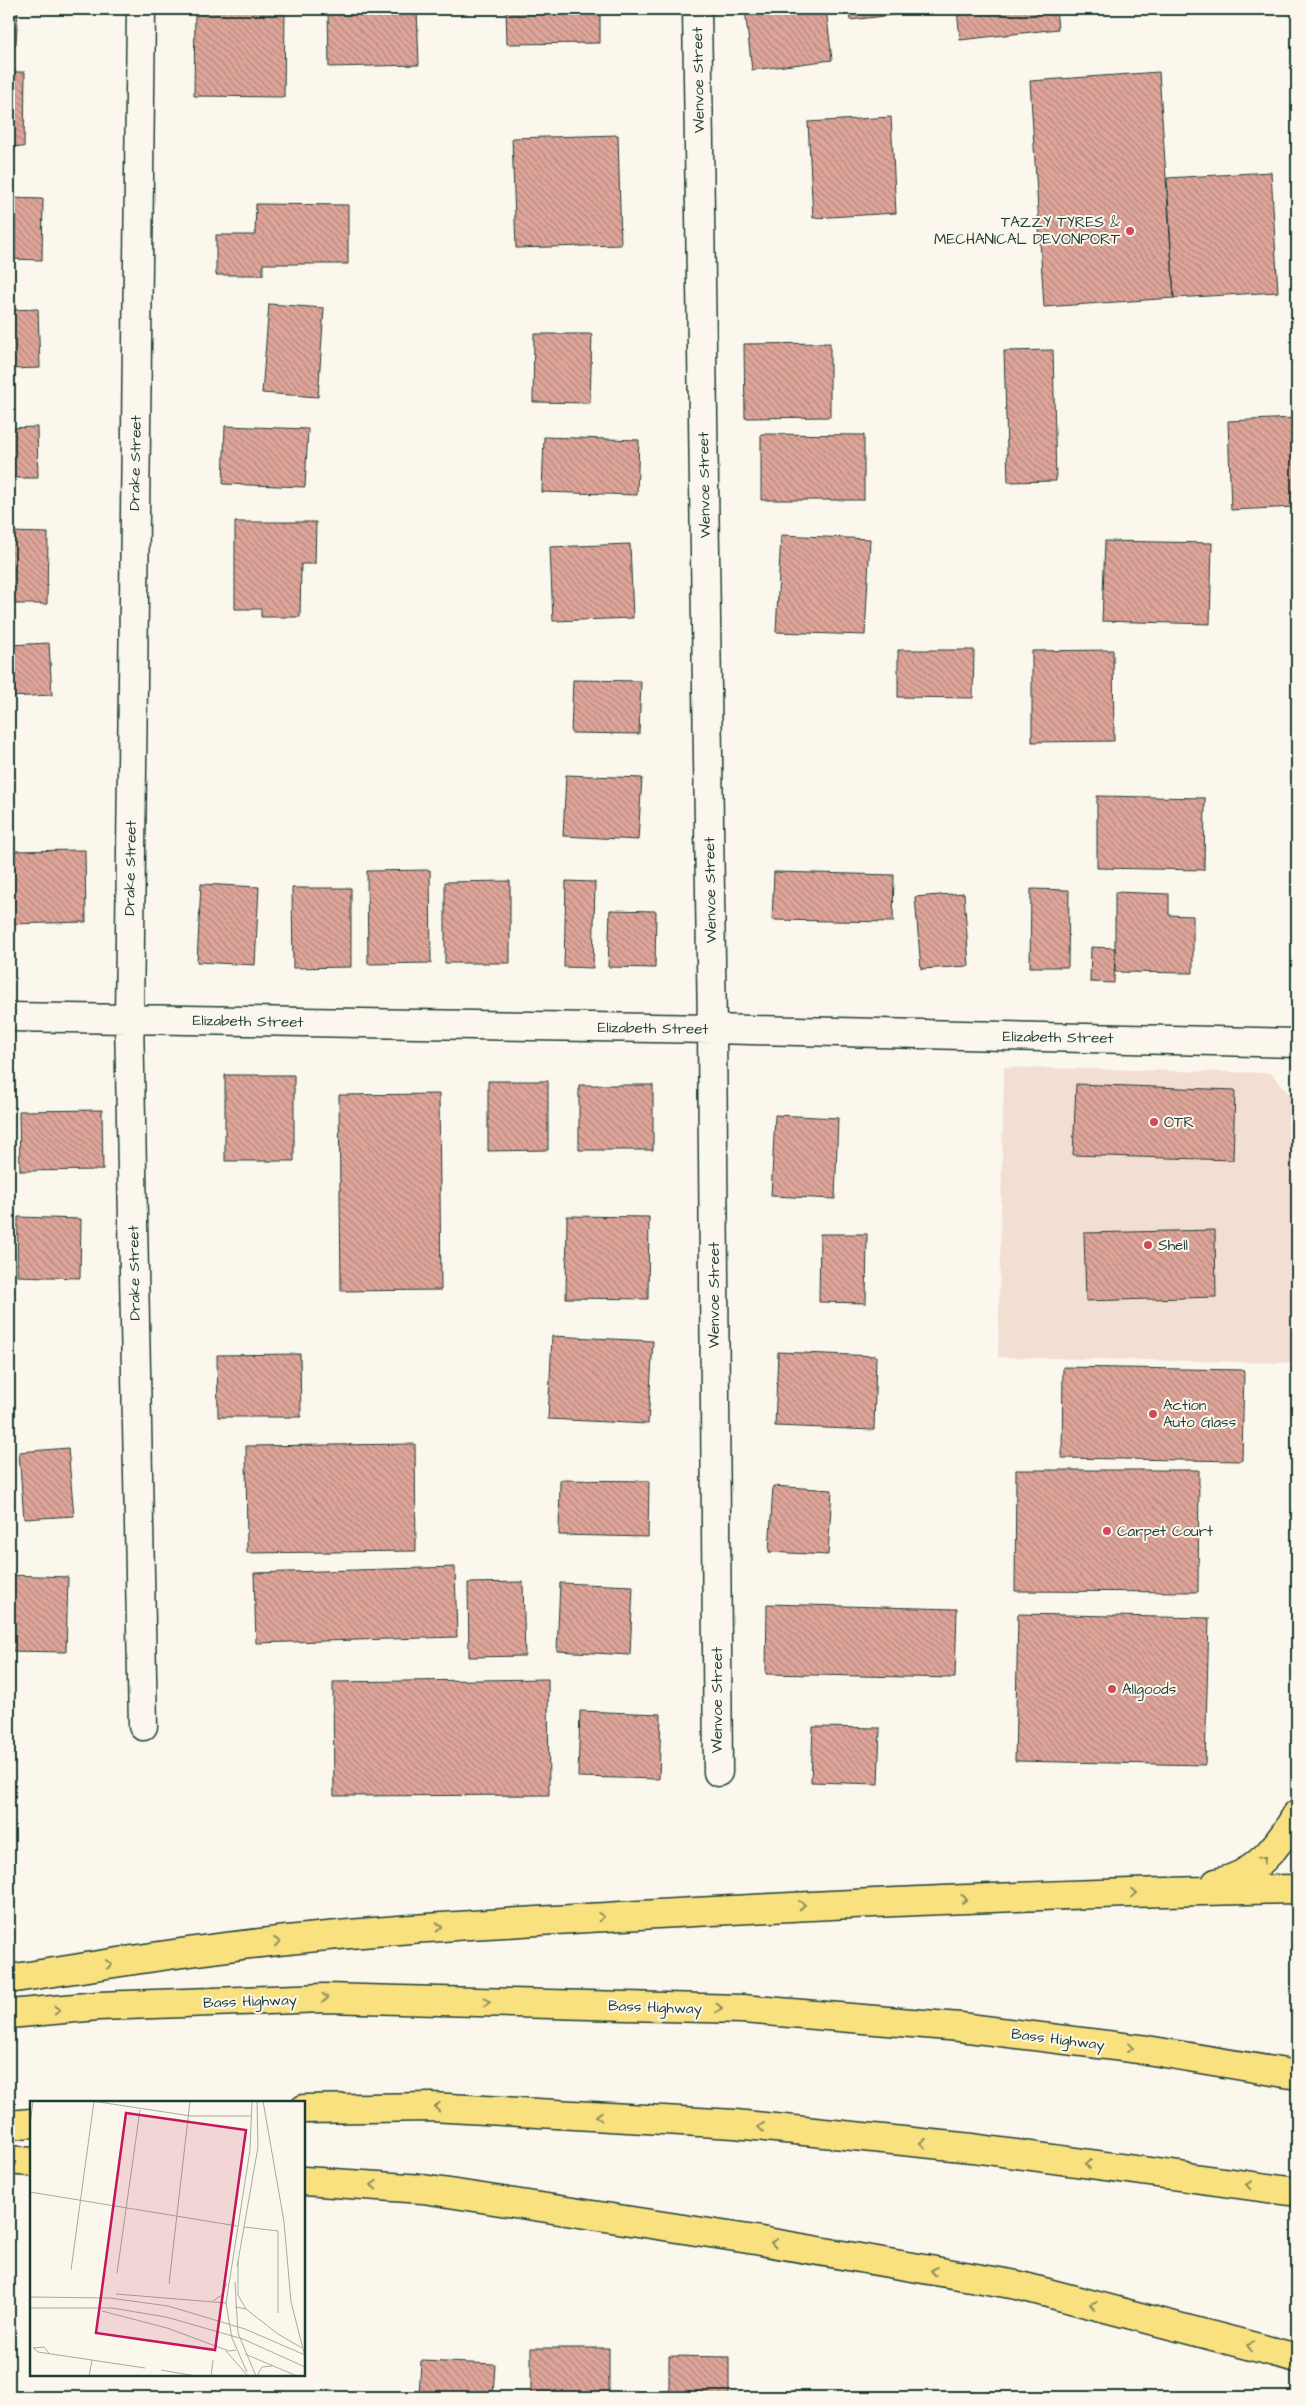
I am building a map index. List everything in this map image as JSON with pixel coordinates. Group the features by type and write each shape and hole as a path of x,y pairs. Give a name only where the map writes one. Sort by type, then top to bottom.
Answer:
{"highway":[{"path":"1170,1890 1228,1881 1247,1872 1273,1849 1297,1814"},
{"path":"9,1979 228,1946 418,1928 857,1902 1099,1895 1170,1890 1297,1889"},
{"name":"Bass Highway","path":"9,2014 98,2006 324,1998 742,2009 960,2027 1147,2050 1297,2074"},
{"path":"305,2109 431,2107 735,2124 972,2148 1297,2192"},
{"path":"9,2125 30,2123"},
{"path":"9,2160 30,2162"},
{"path":"305,2180 423,2189 755,2240 1017,2285 1297,2358"}],"street":[{"name":"Drake Street","path":"141,9 128,1019 143,1726"},
{"name":"Wenvoe Street","path":"696,9 712,1029 718,1772"},
{"name":"Elizabeth Street","path":"9,1017 712,1029 1297,1043"}],"shaded area":[{"name":"Shell","path":"1004,1067 1271,1073 1297,1103 1292,1363 998,1357"}],"building":[{"path":"9,9 18,9 16,44 9,44"},
{"path":"195,9 285,9 284,97 194,96"},
{"path":"328,9 417,9 419,65 329,67"},
{"path":"506,9 600,9 600,43 507,44"},
{"path":"745,9 826,9 832,60 752,70"},
{"path":"848,9 928,9 928,11 850,20"},
{"path":"957,9 1056,9 1058,29 960,40"},
{"path":"9,72 25,72 24,147 9,146"},
{"path":"1159,72 1174,298 1044,307 1030,81"},
{"path":"891,117 896,213 813,218 808,122"},
{"path":"618,135 621,245 516,248 512,138"},
{"path":"1271,172 1278,292 1174,298 1167,178"},
{"path":"9,198 43,199 42,260 9,259"},
{"path":"256,204 348,205 348,264 263,264 263,275 216,275 216,235 255,235"},
{"path":"269,304 324,308 318,397 262,393"},
{"path":"38,309 40,368 9,369 9,310"},
{"path":"534,334 592,334 590,403 533,402"},
{"path":"830,343 830,417 745,418 744,344"},
{"path":"1053,350 1056,481 1008,482 1004,351"},
{"path":"1295,418 1297,507 1231,510 1228,421"},
{"path":"225,426 308,429 305,487 223,484"},
{"path":"37,427 38,478 9,478 9,428"},
{"path":"761,434 864,435 864,500 761,500"},
{"path":"544,437 639,440 637,495 542,492"},
{"path":"235,522 316,522 315,564 301,564 300,617 261,617 261,609 235,609"},
{"path":"9,532 48,533 47,604 9,604"},
{"path":"781,535 870,539 865,635 776,632"},
{"path":"1105,541 1212,543 1210,624 1102,621"},
{"path":"630,544 633,618 553,621 550,547"},
{"path":"49,643 52,695 9,697 9,645"},
{"path":"898,650 974,650 973,698 898,697"},
{"path":"1113,650 1114,741 1032,742 1032,651"},
{"path":"573,680 641,681 639,734 571,733"},
{"path":"566,775 642,778 638,840 563,836"},
{"path":"1097,796 1205,798 1204,870 1097,868"},
{"path":"85,850 86,922 9,924 9,851"},
{"path":"430,870 431,963 368,964 367,871"},
{"path":"774,872 894,875 893,922 772,920"},
{"path":"510,881 510,963 445,963 445,882"},
{"path":"566,881 595,882 593,968 564,967"},
{"path":"201,884 259,887 255,965 197,962"},
{"path":"292,888 351,888 351,967 293,968"},
{"path":"1031,889 1069,890 1068,967 1030,967"},
{"path":"1115,892 1169,894 1169,915 1193,916 1193,973 1115,972"},
{"path":"964,893 969,966 921,969 915,897"},
{"path":"610,910 656,911 655,968 608,967"},
{"path":"1091,947 1115,948 1114,983 1090,982"},
{"path":"225,1075 294,1075 294,1161 225,1161"},
{"path":"488,1081 548,1081 548,1150 488,1151"},
{"name":"OTR","path":"1076,1084 1235,1090 1233,1160 1073,1155"},
{"path":"579,1085 653,1085 653,1150 579,1150"},
{"path":"439,1094 441,1290 341,1291 339,1095"},
{"path":"102,1110 103,1170 20,1171 19,1111"},
{"path":"775,1115 838,1118 835,1199 771,1196"},
{"path":"567,1216 649,1217 648,1299 566,1298"},
{"path":"18,1217 81,1219 80,1278 17,1276"},
{"path":"1215,1230 1216,1297 1086,1301 1084,1233"},
{"path":"820,1234 867,1234 866,1303 819,1302"},
{"path":"552,1336 653,1341 648,1424 548,1419"},
{"path":"778,1352 876,1356 874,1430 775,1426"},
{"path":"300,1354 301,1417 218,1417 217,1355"},
{"name":"Action Auto Glass","path":"1063,1367 1244,1370 1242,1461 1062,1458"},
{"path":"415,1444 416,1551 247,1553 246,1446"},
{"path":"68,1448 74,1516 24,1519 19,1452"},
{"name":"Carpet Court","path":"1016,1470 1199,1470 1198,1592 1015,1591"},
{"path":"560,1480 649,1481 648,1537 559,1535"},
{"path":"773,1486 832,1490 828,1555 769,1552"},
{"path":"455,1567 457,1637 256,1643 254,1573"},
{"path":"9,1575 68,1577 66,1652 9,1651"},
{"path":"523,1582 525,1656 469,1657 468,1583"},
{"path":"560,1583 633,1586 630,1655 557,1651"},
{"path":"767,1604 957,1609 955,1678 766,1674"},
{"name":"Allgoods","path":"1018,1614 1209,1618 1205,1765 1015,1761"},
{"path":"548,1679 549,1795 334,1796 333,1682"},
{"path":"580,1711 661,1714 659,1779 578,1777"},
{"path":"813,1727 880,1728 878,1784 811,1782"},
{"path":"531,2348 609,2348 609,2397 531,2397"},
{"path":"669,2356 729,2357 729,2397 669,2397"},
{"path":"421,2361 495,2364 493,2397 419,2397"}],"place":[{"name":"TAZZY TYRES & MECHANICAL DEVONPORT","path":"1130,231"},
{"name":"OTR","path":"1154,1122"},
{"name":"Shell","path":"1148,1245"},
{"name":"Action Auto Glass","path":"1153,1414"},
{"name":"Carpet Court","path":"1107,1531"},
{"name":"Allgoods","path":"1112,1689"}]}
